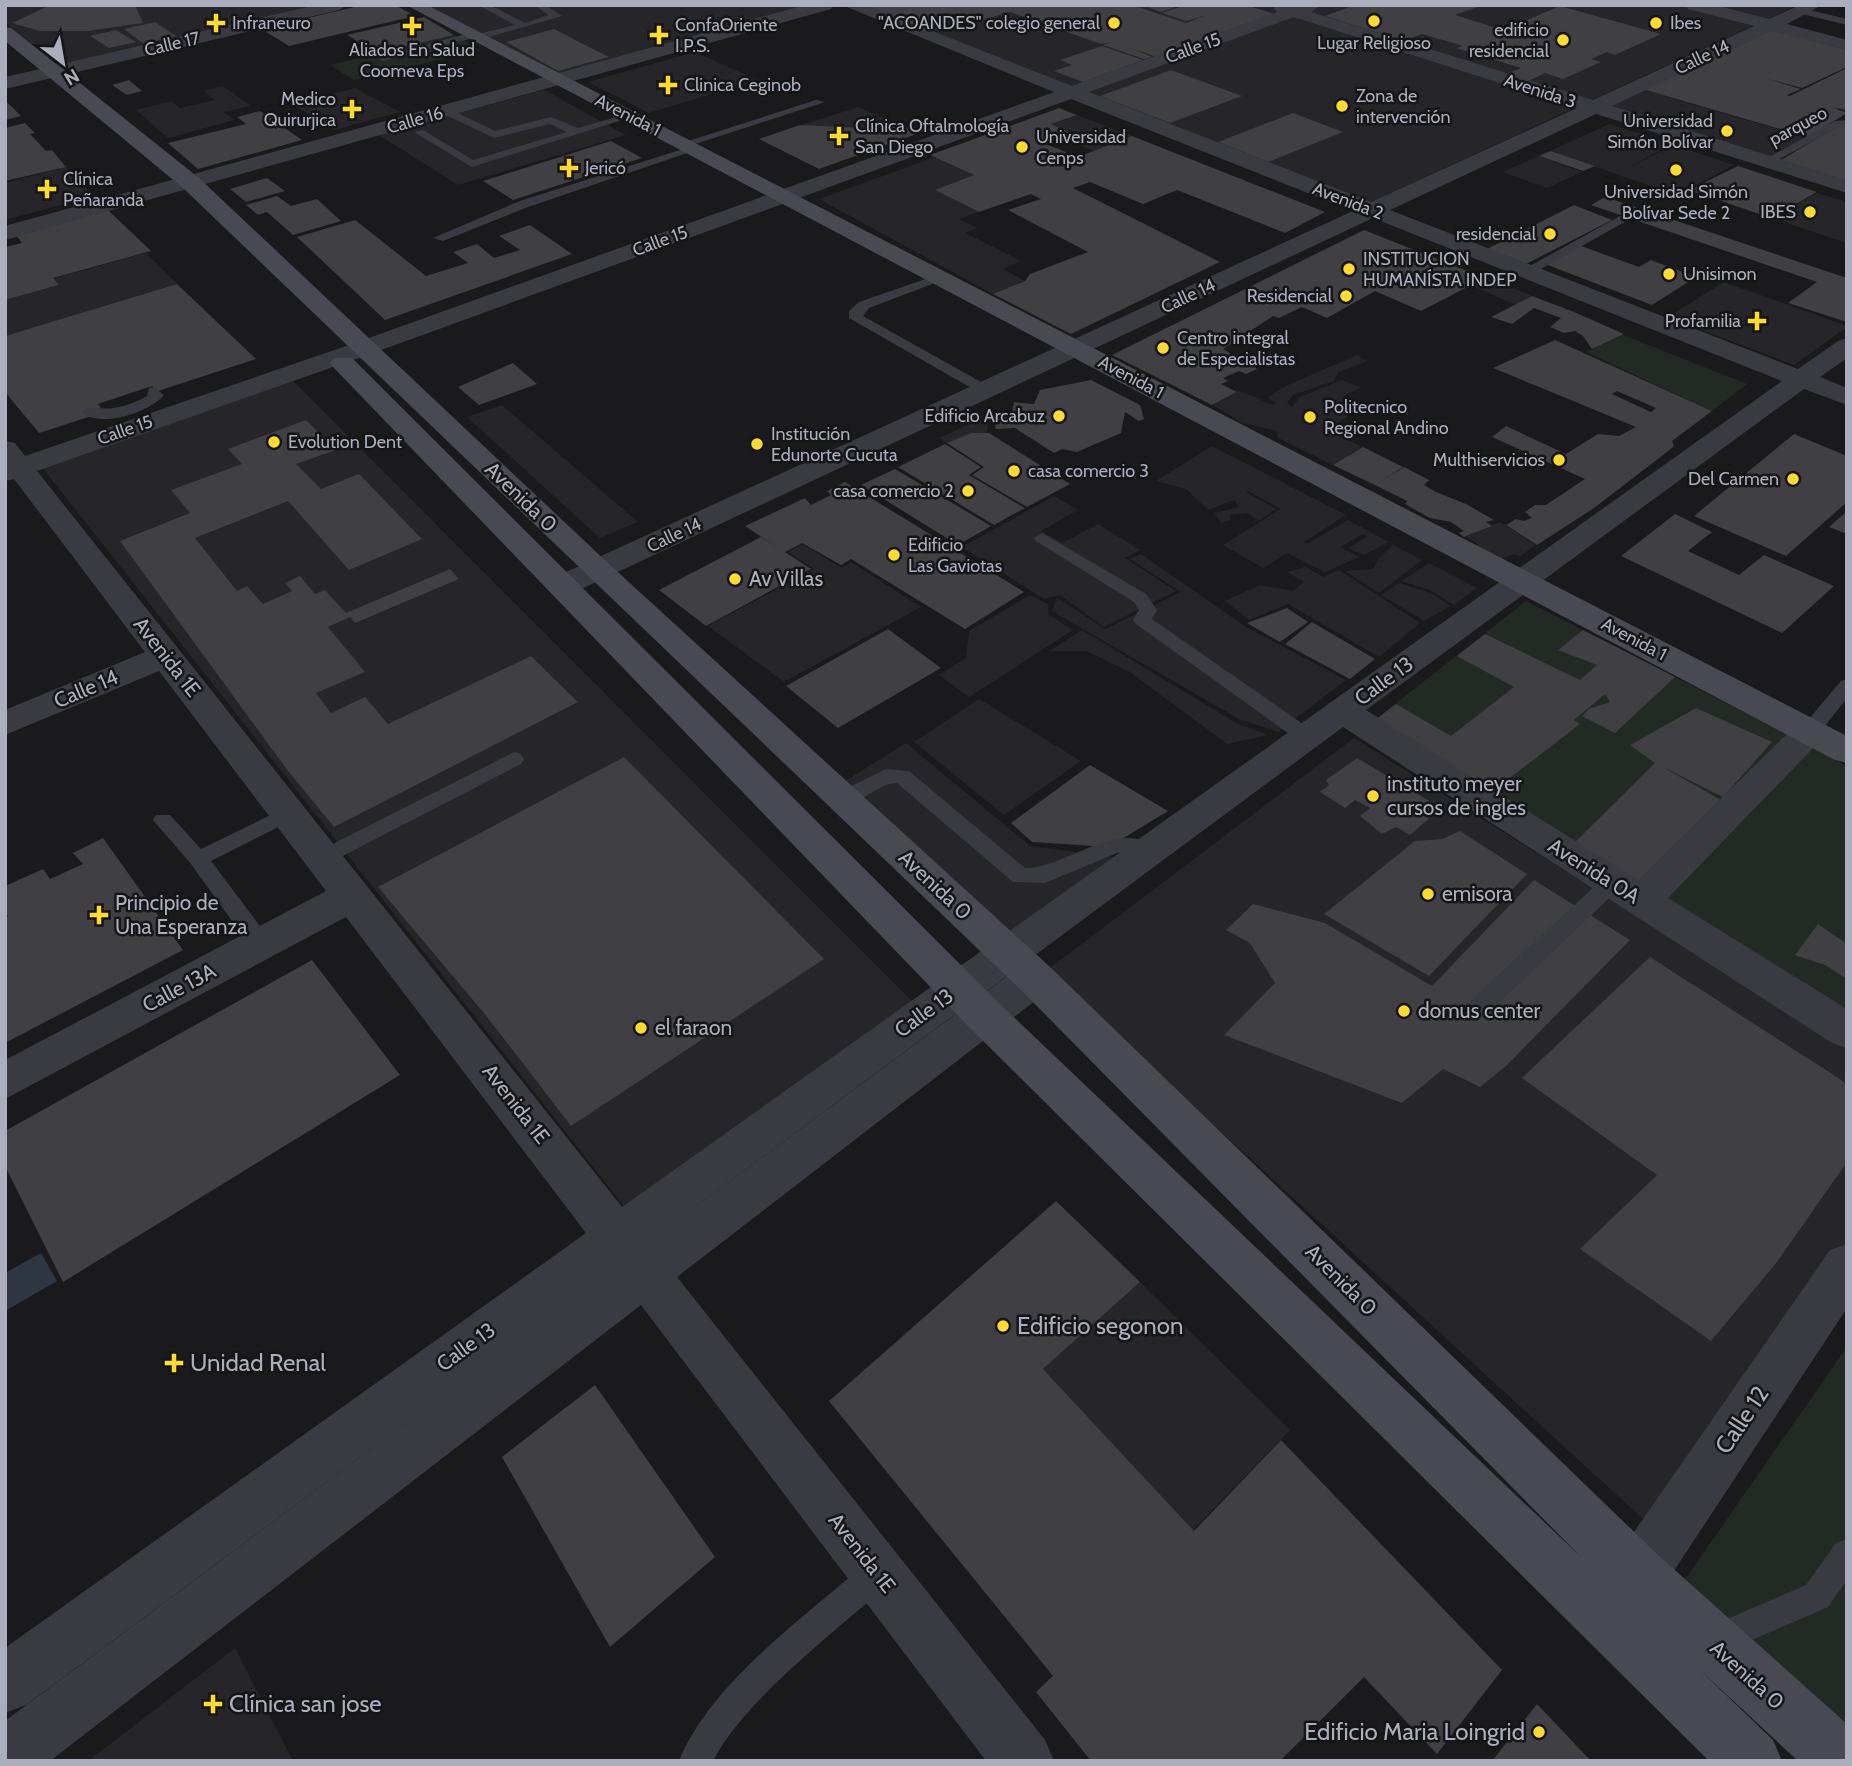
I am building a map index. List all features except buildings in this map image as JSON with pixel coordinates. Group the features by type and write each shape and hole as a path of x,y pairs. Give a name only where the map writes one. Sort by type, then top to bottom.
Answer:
{"street":[{"name":"Calle 17","path":"10,76 53,72 339,5"},
{"name":"Avenida 1","path":"414,5 1847,751"},
{"name":"Calle 16","path":"5,233 825,5"},
{"name":"Avenida 2","path":"850,5 1847,397"},
{"path":"1694,5 1847,45"},
{"name":"Calle 15","path":"10,463 328,348 364,348 1070,92 1294,7"},
{"name":"Avenida 3","path":"1294,7 1592,108 1847,187"},
{"name":"Calle 14","path":"580,578 1807,8"},
{"name":"Avenida 0","path":"5,32 191,183 364,348 971,1001 1752,1761"},
{"path":"10,76 43,96"},
{"path":"139,173 181,209"},
{"name":"Calle 13","path":"5,1758 631,1255 1021,965 1145,853 1847,346"},
{"name":"Avenida 0","path":"328,348 580,578 842,799 1021,965 1638,1575 1843,1761"},
{"name":"Avenida 1E","path":"10,463 324,857 1024,1761"},
{"name":"Calle 14","path":"5,723 166,656"},
{"name":"Avenida 0A","path":"1342,711 1847,1031"},
{"path":"1627,892 1810,731"},
{"name":"Calle 13A","path":"5,1081 353,895"},
{"name":"Calle 13","path":"5,1684 631,1255"},
{"name":"Calle 12","path":"1638,1575 1847,1266"}],"lane":[{"path":"482,5 524,26"},
{"path":"383,58 557,16 538,5"},
{"path":"1807,8 1847,23"},
{"path":"1847,23 1834,30 1847,34"},
{"path":"439,238 524,204 820,102"},
{"path":"446,111 494,135"},
{"path":"419,132 472,164 630,116"},
{"path":"445,149 551,120 577,132"},
{"name":"parqueo","path":"1766,162 1839,122 1847,123"},
{"path":"1527,271 1624,219"},
{"path":"942,278 864,305 856,311 856,318 985,390"},
{"path":"89,412 137,416 153,400 157,394 154,391"},
{"path":"1042,538 1140,598 1148,610 1142,620 1306,736"},
{"path":"1810,731 1847,685"},
{"path":"324,857 514,759"},
{"path":"842,799 886,776 902,776 1020,876 1035,879 1050,876 1114,846 1125,844 1145,853"},
{"path":"198,859 289,813"},
{"path":"163,820 198,859 261,944"},
{"path":"1481,1004 1627,892"},
{"path":"1710,1642 1817,1596 1847,1554"},
{"path":"695,1761 699,1749 744,1696 878,1573"}],"shaded area":[{"path":"5,5 333,5 54,71 5,21"},
{"path":"425,5 809,5 557,76"},
{"name":"Zona de intervención","path":"852,5 1798,5 1360,207"},
{"path":"454,35 480,50 354,80 330,65"},
{"name":"Clinica Ceginob","path":"695,52 758,80 649,113 588,82"},
{"path":"223,86 251,106 223,112 235,120 168,138 136,110 171,101 180,108 215,100 203,91"},
{"path":"355,88 400,112 335,130 292,104"},
{"name":"Universidad Simón Bolívar","path":"1641,89 1807,138 1764,160 1600,109"},
{"path":"544,90 626,135 458,185 379,135"},
{"name":"Clínica Oftalmología San Diego","path":"858,107 919,133 819,169 759,139"},
{"path":"1077,115 1132,136 1094,151 1061,138 1072,133 1051,124"},
{"path":"1609,124 1672,144 1624,170 1674,145 1734,165 1677,195 1550,151"},
{"path":"1538,156 1582,172 1547,188 1503,172"},
{"path":"935,157 974,175 936,190 979,212 959,219 977,228 965,233 1021,261 1003,269 1025,281 993,294 819,199"},
{"name":"Clínica Peñaranda","path":"66,167 94,196 5,220 5,183"},
{"name":"IBES","path":"1817,193 1847,202 1847,243 1772,218"},
{"path":"146,253 177,284 5,336 5,300 57,286 52,279"},
{"path":"1485,278 1531,295 1517,305 1471,286"},
{"name":"Profamilia","path":"1724,282 1847,327 1794,365 1668,317"},
{"path":"1623,335 1747,384 1712,411 1586,352"},
{"path":"1357,355 1367,361 1339,372 1334,381 1293,395 1287,403 1292,407 1300,397 1342,380 1360,387 1342,398 1363,408 1326,429 1362,447 1333,465 1278,438 1276,431 1241,422 1213,405 1239,391 1263,400 1251,406 1263,401 1272,405 1277,403 1267,398 1286,386"},
{"path":"290,378 913,1002 624,1206 42,467"},
{"path":"502,405 638,522 600,538 467,417"},
{"path":"989,415 983,465 939,438"},
{"path":"1212,446 1346,515 1304,542 1307,544 1348,520 1389,542 1364,555 1348,548 1367,537 1363,534 1340,547 1359,557 1325,572 1287,553 1263,568 1223,545 1281,509 1248,491 1255,487 1246,492 1276,509 1258,521 1248,513 1229,515 1231,520 1221,523 1214,513 1239,507 1234,500 1208,510 1186,489 1156,481"},
{"path":"1054,496 1078,510 1041,531 1062,543 1098,524 1140,550 1125,558 1176,591 1104,627 1060,595 1044,599 962,547"},
{"path":"1500,522 1536,545 1520,556 1515,554 1500,559 1475,548 1478,545 1466,537"},
{"path":"802,544 842,568 851,562 921,607 784,682 708,626 814,569 788,552"},
{"path":"1393,545 1422,560 1379,593 1345,571 1373,569 1379,558"},
{"path":"1141,554 1246,627 1346,680 1278,732 1239,719 1052,611 1057,598 1105,629 1181,592 1130,559"},
{"path":"1429,563 1477,588 1454,605 1430,590 1401,581"},
{"path":"1306,567 1323,577 1339,570 1420,623 1379,657 1288,604 1249,620 1225,601 1260,585 1293,591 1304,582 1287,572"},
{"path":"1399,583 1431,593 1451,606 1424,621 1381,595"},
{"path":"1030,595 1048,604 1048,614 1073,630 969,697 939,675 966,658 969,631"},
{"path":"1526,601 1787,734 1632,891 1371,723"},
{"path":"1082,630 1238,724 1268,735 1227,744 1130,672 1086,651 1050,651"},
{"path":"979,699 1081,761 1004,815 914,742"},
{"path":"1354,738 1847,1048 1847,1257 1644,1520 1046,971"},
{"path":"906,743 1030,846 1133,860 1017,943 837,786"},
{"path":"1809,746 1847,766 1847,1017 1660,898"},
{"path":"1140,1282 1290,1430 1193,1530 1043,1369"},
{"path":"1847,1347 1847,1742 1679,1588"},
{"name":"Clínica san jose","path":"235,1648 293,1761 88,1761"}],"water":[{"path":"41,1253 57,1281 5,1311 5,1273"}],"place":[{"name":"Lugar Religioso","path":"1374,21"},
{"name":"Infraneuro","path":"216,23"},
{"name":"\"ACOANDES\" colegio general","path":"1114,23"},
{"name":"Ibes","path":"1656,23"},
{"name":"Aliados En Salud Coomeva Eps","path":"412,26"},
{"name":"ConfaOriente I.P.S.","path":"659,35"},
{"name":"edificio residencial","path":"1563,40"},
{"name":"Clinica Ceginob","path":"668,85"},
{"name":"Zona de intervención","path":"1342,106"},
{"name":"Medico Quirurjica","path":"352,109"},
{"name":"Universidad Simón Bolívar","path":"1727,131"},
{"name":"Clínica Oftalmología San Diego","path":"839,136"},
{"name":"Universidad Cenps","path":"1022,147"},
{"name":"Jericó","path":"569,168"},
{"name":"Universidad Simón Bolívar Sede 2","path":"1676,170"},
{"name":"Clínica Peñaranda","path":"47,189"},
{"name":"IBES","path":"1810,212"},
{"name":"residencial","path":"1550,234"},
{"name":"INSTITUCION HUMANÍSTA INDEP","path":"1349,269"},
{"name":"Unisimon","path":"1669,274"},
{"name":"Residencial","path":"1346,296"},
{"name":"Profamilia","path":"1757,321"},
{"name":"Centro integral de Especialistas","path":"1163,348"},
{"name":"Edificio Arcabuz","path":"1059,416"},
{"name":"Politecnico Regional Andino","path":"1310,417"},
{"name":"Evolution Dent","path":"274,442"},
{"name":"Institución Edunorte Cucuta","path":"757,444"},
{"name":"Multhiservicios","path":"1559,460"},
{"name":"casa comercio 3","path":"1014,471"},
{"name":"Del Carmen","path":"1793,479"},
{"name":"casa comercio 2","path":"968,491"},
{"name":"Edificio Las Gaviotas","path":"894,555"},
{"name":"Av Villas","path":"735,579"},
{"name":"instituto meyer cursos de ingles","path":"1373,796"},
{"name":"emisora","path":"1428,894"},
{"name":"Principio de Una Esperanza","path":"99,915"},
{"name":"domus center","path":"1404,1011"},
{"name":"el faraon","path":"641,1028"},
{"name":"Edificio segonon","path":"1003,1326"},
{"name":"Unidad Renal","path":"174,1363"},
{"name":"Clínica san jose","path":"213,1704"},
{"name":"Edificio Maria Loingrid","path":"1539,1732"}]}
